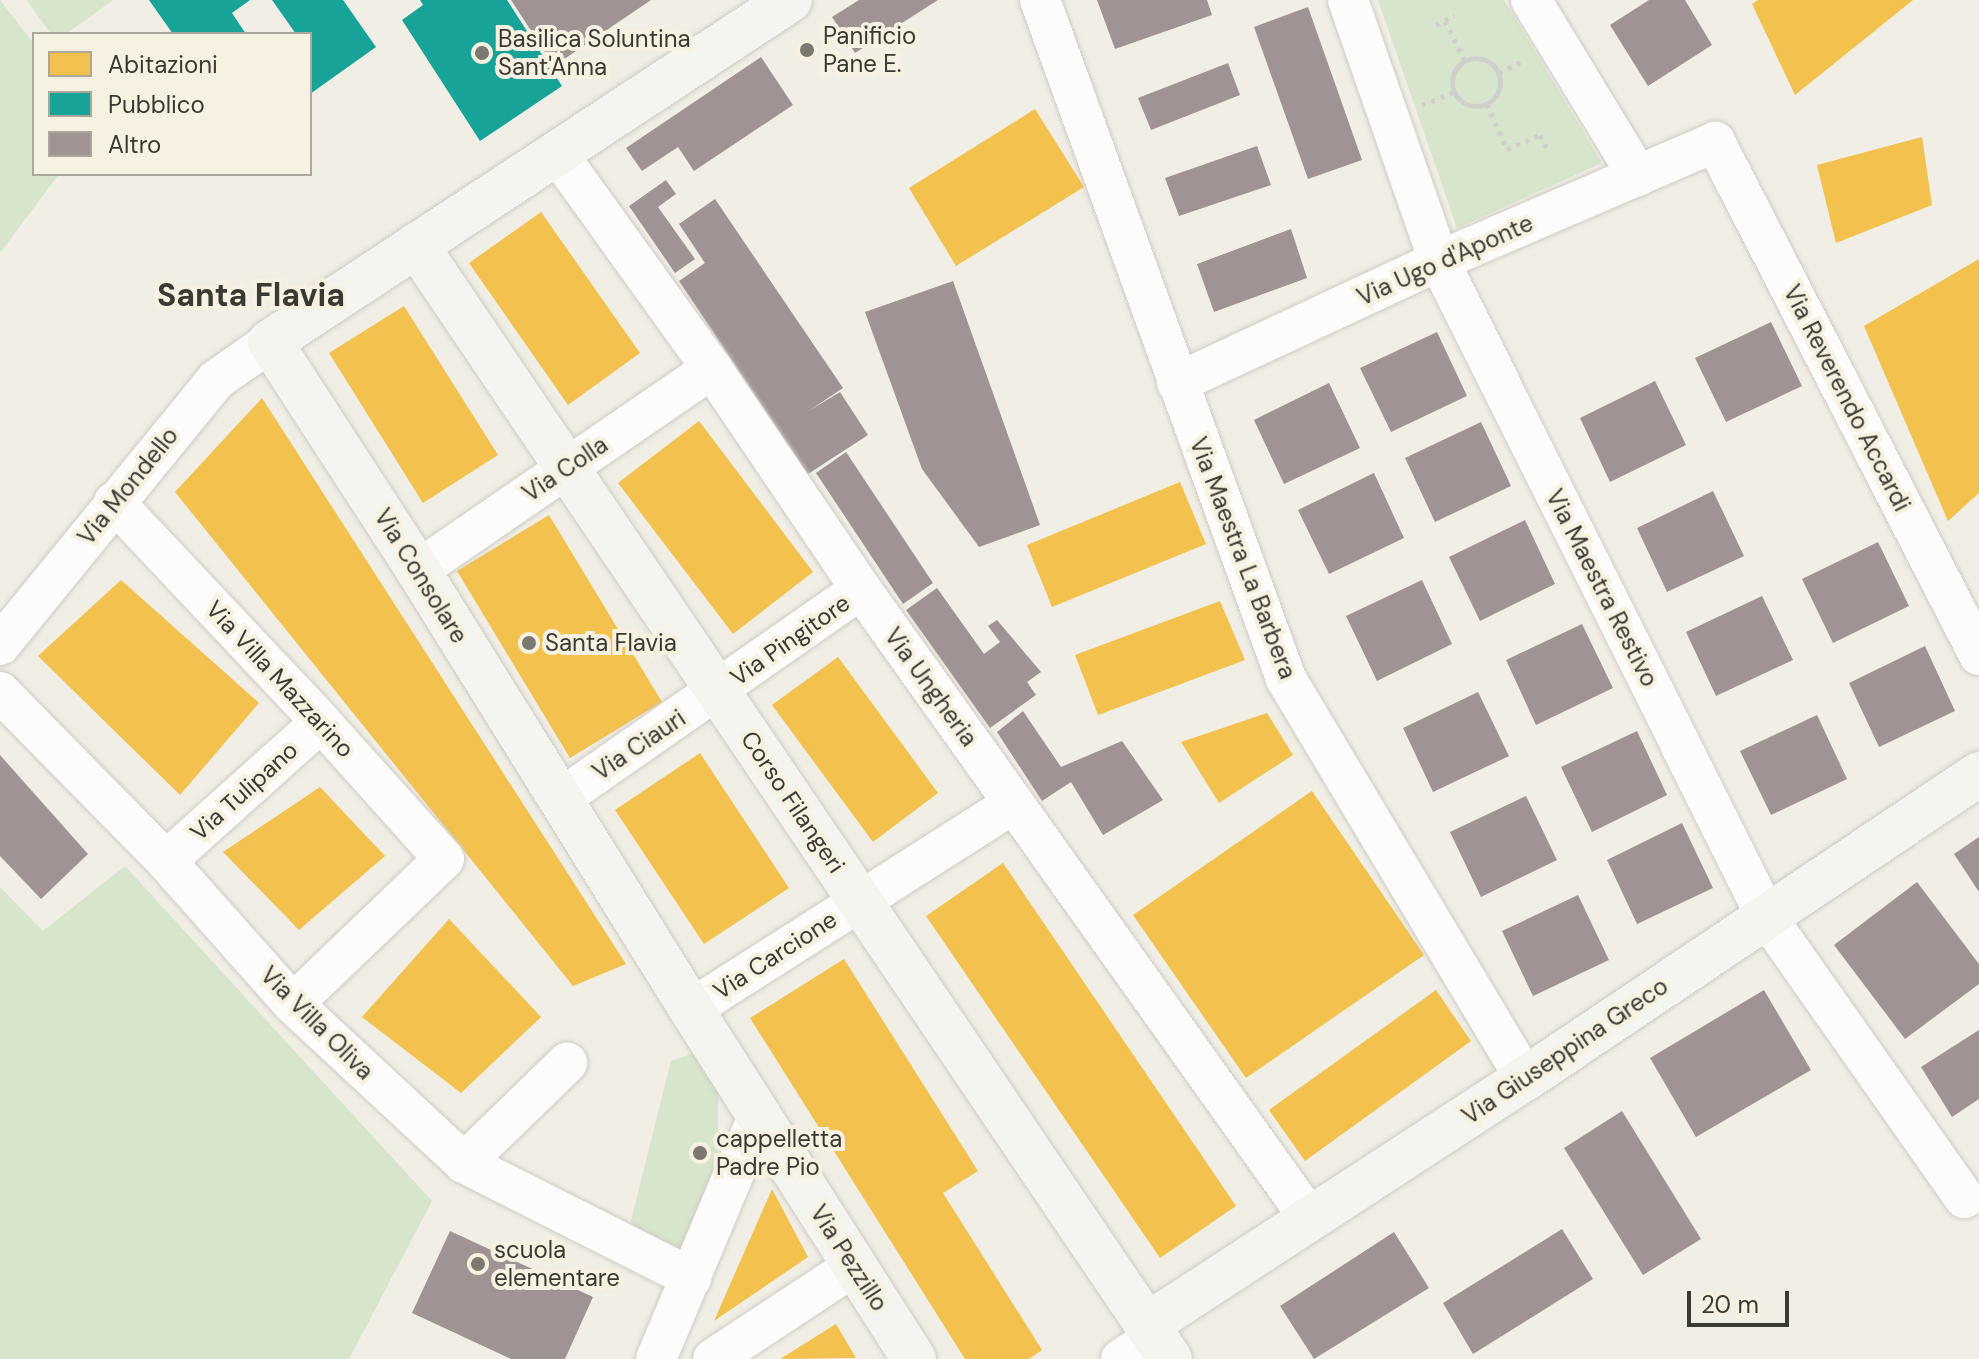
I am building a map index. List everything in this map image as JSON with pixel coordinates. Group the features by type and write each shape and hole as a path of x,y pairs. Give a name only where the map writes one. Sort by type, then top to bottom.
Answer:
{"street":[{"name":"Via Maestra La Barbera","path":"1040,0 1286,679 1525,1079"},
{"name":"Via Maestra Restivo","path":"1348,0 1439,261 1766,916 1964,1198"},
{"path":"1531,0 1638,176"},
{"path":"270,342 557,153 775,4"},
{"name":"Via Ugo d'Aponte","path":"1177,383 1439,261 1715,142"},
{"name":"Via Reverendo Accardi","path":"1715,142 1979,655"},
{"name":"Via Ungheria","path":"557,153 712,369 861,589 1310,1219"},
{"name":"Corso Filangeri","path":"416,245 860,900 1149,1345"},
{"name":"Via Mondello","path":"0,645 216,380 270,342"},
{"name":"Via Consolare","path":"270,342 418,570 758,1116"},
{"name":"Via Colla","path":"418,570 712,369"},
{"name":"Via Villa Mazzarino","path":"114,502 321,722 444,859 293,1004"},
{"name":"Via Pingitore","path":"718,691 861,589"},
{"name":"Via Ciauri","path":"560,799 718,691"},
{"name":"Via Villa Oliva","path":"0,692 166,861 293,1004 464,1163 692,1278"},
{"name":"Via Tulipano","path":"166,861 321,722"},
{"name":"Via Giuseppina Greco","path":"1149,1345 1310,1219 1525,1079 1979,774"},
{"name":"Via Carcione","path":"691,1009 1014,803"},
{"path":"464,1163 567,1063"},
{"path":"656,1359 758,1116"},
{"name":"Via Pezzillo","path":"758,1116 911,1358"},
{"path":"713,1359 854,1266"}],"path":[{"path":"1436,25 1455,15"},
{"path":"1445,21 1465,61"},
{"path":"1482,59 1499,73 1499,89 1487,104 1465,104 1454,92 1453,77 1465,61 1482,59"},
{"path":"1487,104 1507,149 1540,135 1549,152"}],"green space":[{"path":"0,0 32,41 32,176 58,176 0,253"},
{"path":"27,0 113,0 69,32 50,32"},
{"path":"1378,0 1504,0 1602,163 1457,228"},
{"path":"125,866 432,1201 349,1359 0,1359 0,887 43,931"},
{"path":"696,1052 718,1093 718,1189 680,1254 628,1233 671,1061"}],"building: Abitazioni":[{"path":"1758,0 1913,0 1795,95 1752,4"},
{"path":"1035,109 1084,187 956,266 909,188"},
{"path":"1922,137 1932,205 1836,243 1817,165"},
{"path":"541,212 640,353 568,405 469,263"},
{"path":"1979,259 1979,493 1948,521 1864,326"},
{"path":"404,306 498,455 423,503 329,353"},
{"path":"262,398 626,964 573,986 175,492"},
{"path":"699,421 813,572 733,634 618,483"},
{"path":"1180,482 1206,544 1052,607 1027,545"},
{"path":"549,515 662,702 570,758 457,571"},
{"path":"121,580 259,703 180,795 38,656"},
{"path":"1220,601 1245,660 1098,715 1075,655"},
{"path":"838,657 938,793 873,842 772,705"},
{"path":"1267,713 1293,755 1219,803 1181,742"},
{"path":"700,753 789,888 704,944 615,810"},
{"path":"320,787 385,856 299,930 223,852"},
{"path":"1312,791 1424,955 1246,1078 1133,915"},
{"path":"1003,863 1236,1206 1160,1258 926,916"},
{"path":"449,919 541,1017 461,1093 362,1017"},
{"path":"844,959 978,1171 943,1193 1042,1350 1029,1359 965,1359 750,1018"},
{"path":"1436,990 1471,1041 1305,1161 1269,1110"},
{"path":"772,1189 808,1257 714,1321"},
{"path":"836,1324 856,1358 780,1359"}],"building: Pubblico":[{"path":"149,0 250,0 232,13 245,32 172,32"},
{"path":"272,0 343,0 376,47 312,93 312,32 295,32"},
{"name":"Basilica Soluntina Sant'Anna","path":"420,0 507,0 562,86 480,141 402,20 423,5"}],"building: Altro":[{"path":"511,0 651,0 554,66"},
{"path":"859,0 938,0 855,53 832,17"},
{"path":"1097,0 1207,0 1212,15 1115,49"},
{"path":"1649,0 1685,0 1712,45 1648,86 1610,25"},
{"path":"1308,7 1362,160 1308,179 1254,27"},
{"path":"761,57 793,105 694,171 678,147 642,171 626,148"},
{"path":"1228,63 1240,95 1151,130 1138,98"},
{"path":"1257,146 1271,185 1179,216 1165,178"},
{"path":"666,180 676,194 658,207 695,259 675,273 629,206"},
{"path":"715,199 843,388 807,412 840,392 868,435 808,474 679,281 705,263 679,224"},
{"path":"1291,229 1307,278 1214,312 1197,264"},
{"path":"953,281 1040,525 979,547 922,469 865,312"},
{"path":"1771,322 1802,386 1726,422 1695,358"},
{"path":"1437,332 1467,396 1391,432 1360,368"},
{"path":"1655,381 1686,445 1610,482 1580,418"},
{"path":"1329,383 1360,448 1284,484 1254,420"},
{"path":"1481,422 1511,486 1435,522 1405,458"},
{"path":"846,452 933,583 903,604 816,473"},
{"path":"1374,473 1404,538 1329,574 1298,510"},
{"path":"1713,491 1744,556 1667,592 1637,528"},
{"path":"1525,520 1555,584 1480,621 1449,557"},
{"path":"1878,542 1909,606 1833,643 1802,579"},
{"path":"1422,580 1452,644 1377,681 1346,616"},
{"path":"937,588 984,654 1000,642 988,626 997,620 1041,672 1027,682 1036,695 990,728 906,610"},
{"path":"1762,596 1793,660 1716,696 1686,632"},
{"path":"1582,624 1613,688 1536,725 1506,660"},
{"path":"1925,646 1955,711 1879,747 1849,683"},
{"path":"1478,692 1509,756 1433,792 1403,728"},
{"path":"1023,711 1061,767 1122,741 1163,800 1103,835 1071,782 1042,801 997,732"},
{"path":"1817,715 1847,779 1771,815 1740,751"},
{"path":"1637,731 1667,795 1592,832 1561,767"},
{"path":"0,755 88,854 41,899 0,856"},
{"path":"1526,796 1557,860 1481,897 1450,832"},
{"path":"1682,823 1713,888 1637,924 1607,860"},
{"path":"1979,837 1979,892 1954,854"},
{"path":"1917,882 1979,964 1979,984 1905,1039 1834,945"},
{"path":"1578,895 1609,960 1533,996 1502,931"},
{"path":"1764,990 1811,1070 1696,1137 1650,1058"},
{"path":"1979,1030 1979,1099 1952,1117 1921,1067"},
{"path":"1622,1111 1701,1239 1643,1275 1564,1148"},
{"path":"1562,1229 1593,1279 1473,1354 1443,1303"},
{"name":"scuola elementare","path":"450,1231 593,1297 565,1359 511,1359 412,1313"},
{"path":"1394,1232 1429,1288 1314,1359 1280,1306"}],"place":[{"name":"Panificio Pane E.","path":"807,50"},
{"name":"Basilica Soluntina Sant'Anna","path":"482,53"},
{"name":"Santa Flavia","path":"529,643"},
{"name":"cappelletta Padre Pio","path":"700,1153"},
{"name":"scuola elementare","path":"478,1264"}],"district":[{"name":"Santa Flavia","path":"251,295"}]}
